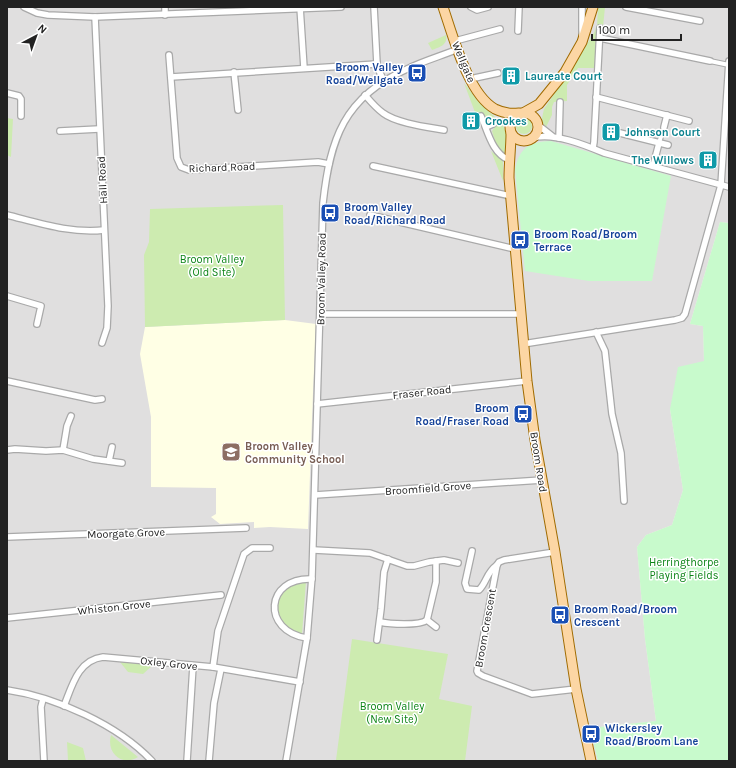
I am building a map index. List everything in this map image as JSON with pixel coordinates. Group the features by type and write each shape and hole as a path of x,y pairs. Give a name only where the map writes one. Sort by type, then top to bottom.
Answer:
{"main road":[{"name":"Wellgate","path":"443,7 476,91 496,110 510,131"},
{"path":"529,140 517,140 510,131 512,120 521,113 539,104 565,72 582,42 593,7"},
{"path":"510,156 519,145 529,140 537,132 539,104"},
{"name":"Wellgate","path":"496,110 508,114 521,113"},
{"path":"521,113 531,115 537,123"},
{"name":"Broom Road","path":"510,131 511,196 527,381 576,689 591,761"}],"street":[{"path":"24,7 37,13 48,15 95,17 165,15 239,9 341,7"},
{"path":"165,7 165,15"},
{"path":"374,7 378,64 384,81"},
{"path":"471,7 477,10 488,7"},
{"path":"518,31 519,7"},
{"path":"582,7 582,42"},
{"path":"626,7 700,21"},
{"path":"300,8 304,68"},
{"name":"Hall Road","path":"95,17 104,230 107,267 108,318 102,343"},
{"path":"593,148 600,28"},
{"name":"Broom Valley Road","path":"286,761 307,638 312,579 323,203 329,164 338,133 349,113 365,95 384,81 407,68 457,45 500,29"},
{"path":"600,38 729,65"},
{"name":"Richard Road","path":"169,55 177,158 181,167 189,170 318,162 329,164"},
{"path":"523,344 682,318 721,185 727,111 729,60"},
{"path":"171,77 378,64"},
{"path":"234,72 238,110"},
{"path":"470,79 498,73"},
{"path":"7,94 20,97 21,116"},
{"path":"365,95 376,107 388,116 444,130"},
{"path":"596,97 689,121"},
{"path":"559,138 560,102"},
{"path":"481,116 496,152 502,157 510,156"},
{"path":"653,166 667,116"},
{"path":"537,123 552,136"},
{"path":"486,127 493,124"},
{"path":"60,131 100,129"},
{"path":"620,133 668,145"},
{"path":"529,140 538,136 552,136 593,148 604,153 729,187"},
{"path":"373,166 511,196"},
{"path":"7,215 72,230 104,230"},
{"path":"370,215 515,249"},
{"path":"7,296 41,306 37,324"},
{"path":"320,314 521,314"},
{"path":"596,332 605,351 612,414 621,453 624,501"},
{"path":"7,381 95,400 102,399"},
{"name":"Fraser Road","path":"317,404 527,381"},
{"path":"63,450 66,426 71,416"},
{"path":"109,461 112,447"},
{"path":"7,450 63,450 93,459 122,463"},
{"name":"Broomfield Grove","path":"315,495 542,480"},
{"name":"Moorgate Grove","path":"7,537 246,528"},
{"path":"213,668 218,631 244,554 252,548 270,548"},
{"path":"314,550 362,552 407,566 449,560 458,563"},
{"path":"472,550 465,583 467,589 479,590 484,584 490,570 499,562 555,552"},
{"path":"377,640 384,572 388,559"},
{"path":"380,622 396,624 422,623 427,620 436,582 436,561"},
{"name":"Broom Crescent","path":"496,565 477,666 478,673 532,694 576,689"},
{"path":"307,638 294,635 284,629 277,620 275,605 278,595 284,586 298,579 312,579"},
{"name":"Whiston Grove","path":"7,618 221,595"},
{"path":"427,620 436,627"},
{"name":"Oxley Grove","path":"64,706 80,670 88,662 97,657 110,657 213,668 300,682"},
{"path":"187,761 193,666"},
{"path":"209,761 214,703 221,669"},
{"path":"7,690 43,699 84,714 130,742 152,761"},
{"path":"43,699 41,707 44,761"}],"shaded area":[{"path":"7,7 729,7 729,223 720,222 690,324 703,326 704,361 670,409 683,490 672,525 646,535 637,547 645,639 656,721 591,728 598,761 7,761"},
{"name":"Broom Valley Community School","path":"285,320 316,324 308,529 270,527 254,528 254,522 220,524 211,517 216,514 216,488 151,487 151,417 140,354 145,327"}],"green space":[{"path":"605,7 603,27 598,27 595,68 578,68 567,85 567,101 554,102 552,107 552,115 546,127 542,118 544,109 594,33 597,25 598,9"},
{"path":"446,35 445,43 432,50 428,43"},
{"path":"464,83 483,107 501,123 508,136 508,144 505,153 502,153 497,146 492,131 495,127 494,123 487,121 483,113 476,115"},
{"path":"7,118 13,119 11,157 7,155"},
{"path":"521,118 527,118 532,123 530,132 527,134 521,134 516,129 516,123"},
{"path":"551,141 671,176 652,281 589,281 525,271 515,170 519,156 527,147 537,143"},
{"path":"491,151 503,161 503,181"},
{"name":"Broom Valley (Old Site)","path":"283,205 285,320 145,327 144,255 149,242 150,209"},
{"name":"Herringthorpe Playing Fields","path":"720,222 729,223 729,761 598,761 590,728 656,721 645,639 637,547 646,535 672,525 683,490 670,409 678,367 704,361 703,326 690,324"},
{"path":"306,581 302,634 290,629 281,620 278,615 277,602 280,594 288,587 294,583"},
{"name":"Broom Valley (New Site)","path":"352,639 448,654 439,699 472,706 465,761 336,760"},
{"path":"120,662 153,665 143,674 128,672"},
{"path":"111,735 138,757 132,760 126,760 121,759 113,753 110,742"},
{"path":"67,742 83,748 86,761 68,761"}],"place":[{"name":"Broom Valley Road/Wellgate","path":"417,73"},
{"name":"Laureate Court","path":"511,76"},
{"name":"Crookes","path":"471,121"},
{"name":"Johnson Court","path":"611,132"},
{"name":"The Willows","path":"708,160"},
{"name":"Broom Valley Road/Richard Road","path":"330,213"},
{"name":"Broom Road/Broom Terrace","path":"520,240"},
{"name":"Broom Road/Fraser Road","path":"523,414"},
{"name":"Broom Valley Community School","path":"231,452"},
{"name":"Broom Road/Broom Crescent","path":"560,615"},
{"name":"Wickersley Road/Broom Lane","path":"591,734"}]}
